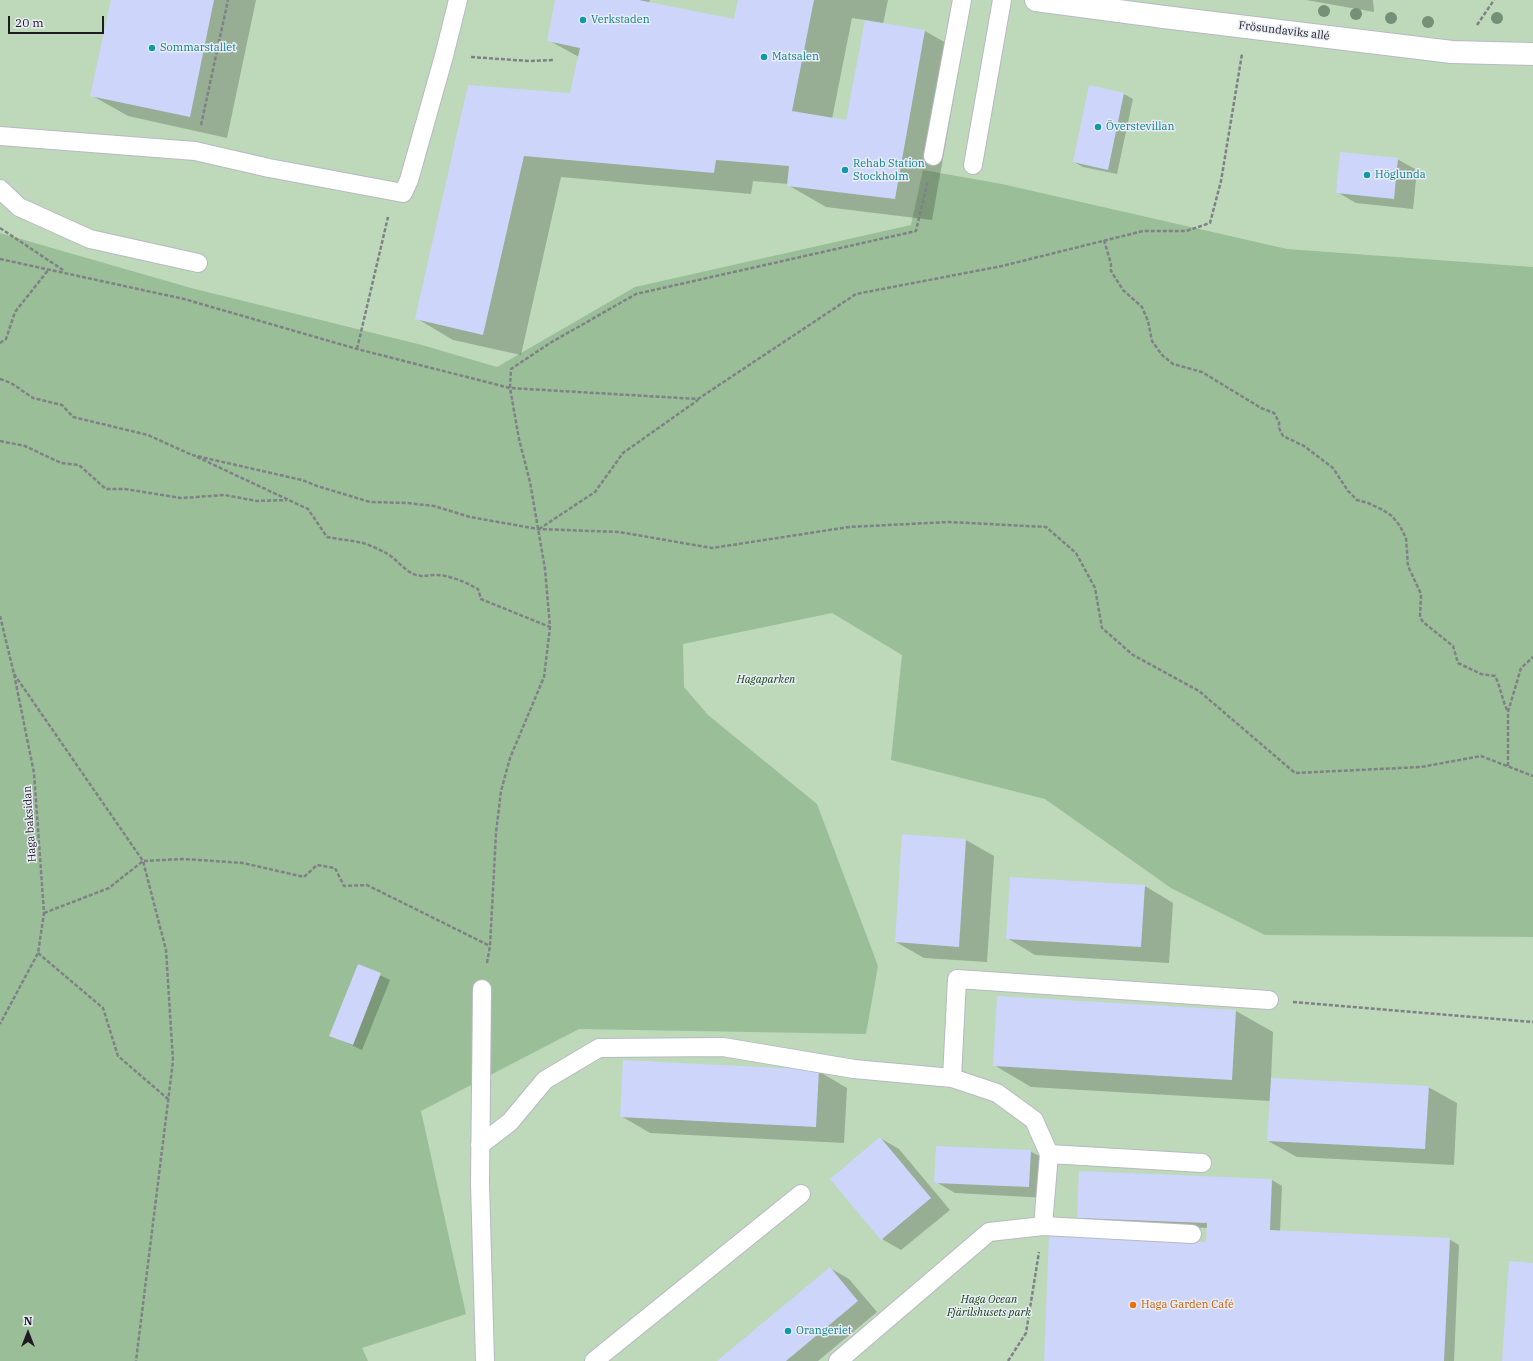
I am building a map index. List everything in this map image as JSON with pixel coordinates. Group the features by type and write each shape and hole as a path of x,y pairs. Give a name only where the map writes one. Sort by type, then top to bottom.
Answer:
{"street":[{"name":"Frösundaviks allé","path":"1036,0 1452,52 1533,54"}],"lane":[{"path":"0,136 195,151 269,168 403,193 409,180 444,56 458,0"},
{"path":"933,156 962,0"},
{"path":"972,165 1002,0"},
{"path":"0,189 19,207 90,239 198,263"},
{"path":"952,1078 957,979 1269,1000"},
{"path":"482,989 480,1183 485,1361"},
{"path":"480,1145 510,1122 545,1080 599,1048 723,1047 854,1069 952,1078 997,1093 1034,1120 1049,1154 1043,1226"},
{"path":"1049,1154 1202,1163"},
{"path":"594,1361 801,1194"},
{"path":"838,1361 989,1232 1043,1226 1192,1234"}],"path":[{"path":"195,151 228,0"},
{"path":"538,529 595,492 623,453 698,400 856,294 1002,266 1143,231 1186,231 1210,223 1221,181 1247,27"},
{"path":"444,56 529,61 554,60"},
{"path":"482,989 490,946 496,833 501,791 510,758 544,677 550,627 545,569 530,482 519,439 510,388 511,369 550,343 636,294 916,231 933,156"},
{"path":"357,349 394,191"},
{"path":"0,228 65,272"},
{"path":"1104,240 1111,264 1111,271 1122,290 1142,307 1148,321 1152,341 1162,355 1173,364 1202,372 1261,408 1274,413 1283,436 1304,446 1333,468 1348,491 1357,500 1368,503 1392,516 1400,526 1406,538 1408,566 1421,594 1420,617 1423,622 1453,646 1458,664 1481,674 1495,676 1499,684 1502,701 1508,712"},
{"path":"0,259 49,268 184,299 357,349 510,388 698,400"},
{"path":"0,343 6,339 15,312 49,268"},
{"path":"0,379 33,398 62,405 73,417 148,435 308,509 327,537 358,542 387,554 415,575 448,576 468,584 478,590 481,599 550,627"},
{"path":"0,441 25,446 61,463 79,465 106,489 125,489 181,498 225,495 257,501 289,500"},
{"path":"192,455 302,480 370,502 407,503 434,506 470,517 538,529 618,532 712,548 849,527 949,522 1046,527 1076,553 1095,588 1102,628 1133,655 1199,691 1295,773 1421,767 1481,756 1533,776"},
{"name":"Haga baksidan","path":"0,616 14,674 34,773 44,913 38,953 0,1024"},
{"path":"1508,766 1508,712 1521,668 1533,657"},
{"path":"14,674 143,861 166,950 173,1061 136,1361"},
{"path":"44,913 109,888 143,861 184,859 243,863 304,877 317,865 335,868 344,886 367,885 490,946"},
{"path":"38,953 103,1008 118,1056 168,1099"},
{"path":"1269,1000 1533,1022"},
{"path":"1008,1361 1026,1332 1043,1226"}],"green space":[{"name":"Hagaparken","path":"0,0 1533,0 1533,1361 0,1361"},
{"path":"923,170 1002,184 1287,249 1533,267 1533,937 1265,935 1171,888 1045,799 891,760 902,655 832,613 683,644 684,687 708,715 817,804 878,966 866,1034 579,1029 421,1111 466,1314 362,1348 368,1361 0,1361 0,233 191,288 422,345 497,367 635,287 911,225"}],"building":[{"name":"Sommarstallet","path":"111,0 214,0 190,117 90,96"},
{"name":"Rehab Station Stockholm","path":"555,0 639,0 734,19 738,0 814,0 792,111 846,120 865,20 925,30 895,199 787,186 789,166 716,160 714,173 524,156 483,335 415,319 468,85 570,93 580,48 547,41"},
{"name":"Överstevillan","path":"1089,85 1124,93 1108,170 1073,162"},
{"name":"Höglunda","path":"1340,152 1398,158 1394,199 1336,193"},
{"path":"902,834 966,839 959,947 895,942"},
{"path":"1010,877 1145,885 1141,947 1006,939"},
{"path":"358,964 381,973 353,1045 329,1036"},
{"path":"997,996 1236,1010 1232,1080 993,1066"},
{"path":"623,1060 819,1070 816,1127 620,1117"},
{"path":"1271,1078 1429,1086 1425,1149 1267,1141"},
{"path":"880,1137 931,1198 881,1240 830,1179"},
{"path":"936,1146 1031,1150 1029,1187 934,1183"},
{"path":"1079,1171 1272,1179 1270,1230 1450,1238 1444,1361 1044,1361 1049,1235 1206,1242 1207,1223 1077,1218"},
{"path":"1509,1261 1533,1263 1533,1361 1502,1361"},
{"name":"Orangeriet","path":"830,1267 858,1301 786,1361 717,1361"}],"place":[{"name":"Verkstaden","path":"583,20"},
{"name":"Sommarstallet","path":"152,48"},
{"name":"Matsalen","path":"764,57"},
{"name":"Överstevillan","path":"1098,127"},
{"name":"Rehab Station Stockholm","path":"845,170"},
{"name":"Höglunda","path":"1367,175"},
{"name":"Haga Garden Café","path":"1133,1305"},
{"name":"Orangeriet","path":"788,1331"}],"park label":[{"name":"Haga Ocean Fjärilshusets park","path":"989,1306"}]}
